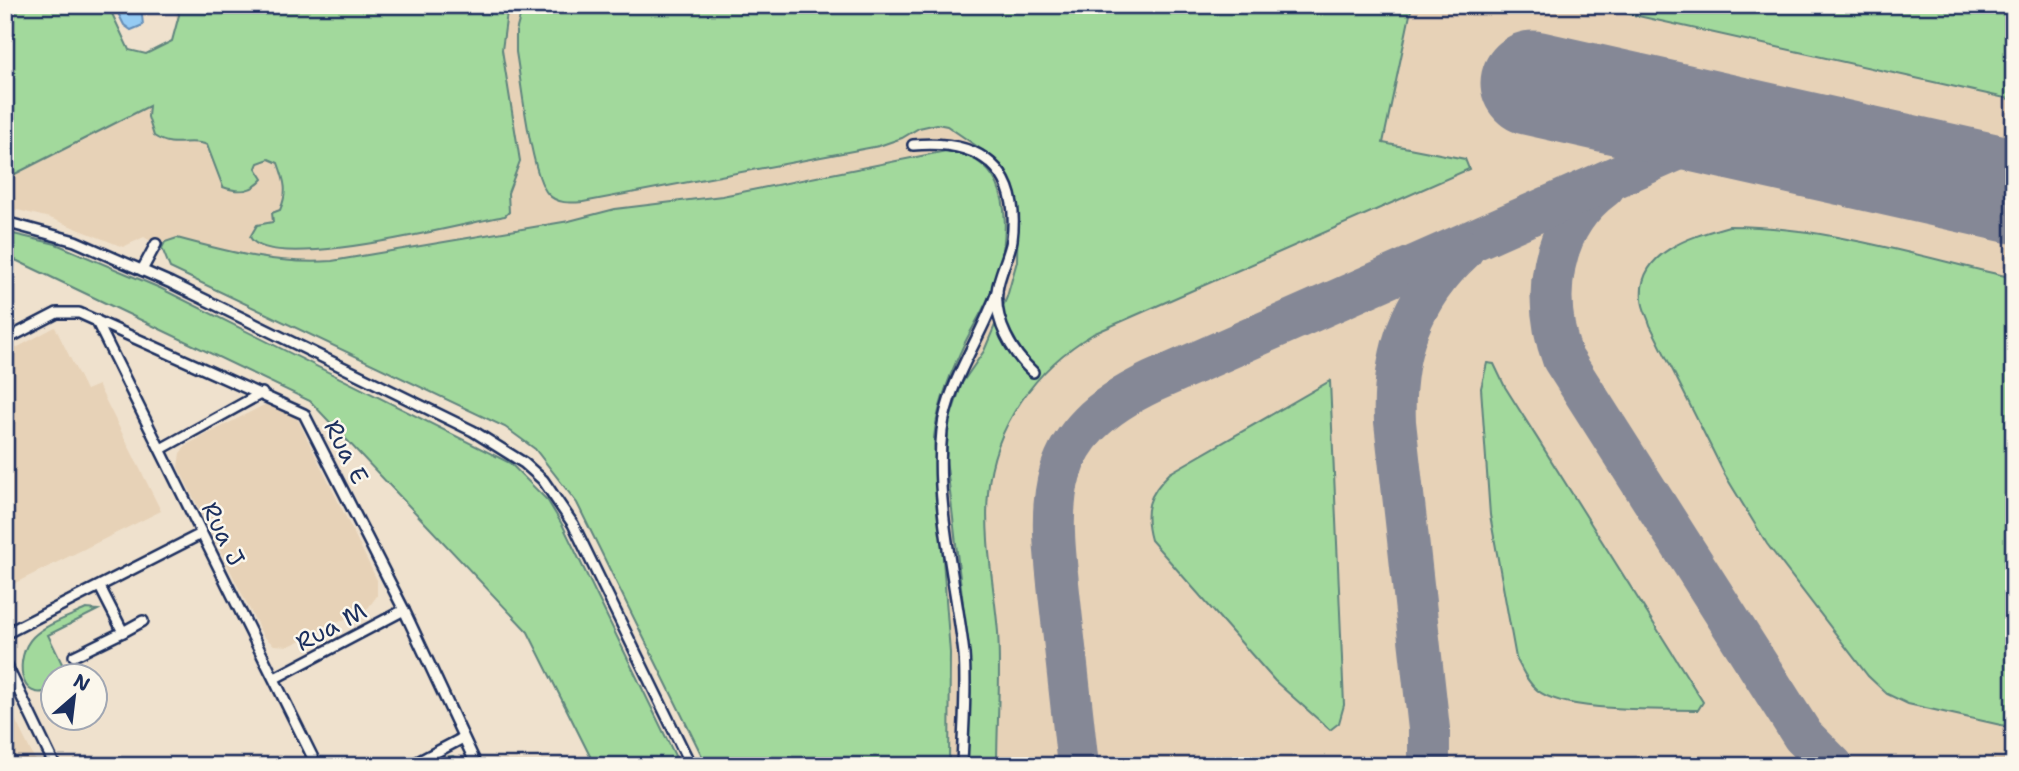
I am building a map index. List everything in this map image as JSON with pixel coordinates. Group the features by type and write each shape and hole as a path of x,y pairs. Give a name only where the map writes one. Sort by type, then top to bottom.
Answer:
{"lane":[{"path":"913,145 940,143 974,150 987,159 1007,186 1012,201 1013,231 997,292 987,321 956,382 942,429 943,494 964,657 962,766"},
{"path":"5,222 75,241 142,270 473,431 524,463 543,481 573,524 691,766"},
{"path":"142,270 156,244"},
{"path":"997,292 1005,334 1012,350 1033,372"},
{"name":"Rua E","path":"5,340 57,313 79,313 300,411 309,422 404,610 477,766"},
{"name":"Rua J","path":"96,320 317,766"},
{"path":"160,449 262,393"},
{"path":"5,634 201,534"},
{"path":"100,587 123,632"},
{"name":"Rua M","path":"275,678 404,610"},
{"path":"74,656 143,621"},
{"path":"5,662 55,766"},
{"path":"410,766 463,738"}],"shaded area":[{"path":"172,5 2014,5 2014,766 707,766 577,503 535,449 505,427 170,268 162,248 144,237 123,247 50,218 5,207 5,179 198,80"},
{"path":"55,327 86,390 98,385 161,511 5,588 5,354"},
{"path":"272,401 295,414 377,580 377,596 368,608 289,646 274,645 263,636 178,467 180,453 188,444"},
{"path":"5,699 38,766 5,766"}],"green space":[{"path":"5,5 108,5 129,50 146,54 172,41 179,15 176,5 508,5 502,50 520,161 508,193 509,212 505,216 412,236 329,249 293,251 265,247 250,237 257,225 273,222 272,213 280,210 285,187 278,163 269,159 258,163 256,168 263,179 250,189 240,191 223,187 207,145 169,142 154,136 148,117 149,106 5,179"},
{"path":"523,5 1412,5 1383,143 1465,159 1469,169 1093,334 1054,363 1036,381 1021,401 999,445 988,493 988,545 999,649 997,766 966,766 970,664 946,458 949,422 962,383 984,351 1007,297 1017,261 1018,207 1006,171 994,158 947,126 937,124 919,128 902,138 879,146 583,202 560,201 548,194 542,184 527,127 516,52 516,32"},
{"path":"1589,5 2014,5 2014,100"},
{"path":"946,151 973,159 989,172 998,186 1005,220 997,274 989,297 948,383 934,438 950,653 949,766 707,766 577,503 535,449 505,427 170,268 162,248 165,242 177,238 273,259 332,261 569,221 615,209 722,196"},
{"path":"1729,226 1765,227 1837,237 2014,278 2014,728 1908,704 1887,694 1868,676 1767,544 1725,475 1650,325 1642,299 1643,282 1658,257 1685,241"},
{"path":"5,232 56,244 160,288 510,463 548,501 563,526 680,766 595,766 528,632 310,401 5,255"},
{"path":"1487,363 1494,364 1505,387 1703,702 1698,710 1614,708 1568,703 1537,690 1525,675 1516,658 1490,515 1481,388"},
{"path":"1330,381 1344,705 1339,723 1330,730 1275,681 1151,540 1148,512 1152,496 1170,473"},
{"path":"86,609 98,610 48,635 61,662 38,662 38,692 32,691 23,676 23,656 27,645 44,628"},
{"path":"453,756 469,766 425,766 440,758"}],"water":[{"path":"114,5 141,5 143,25 131,30 124,25"}],"taxiway":[{"path":"1078,766 1057,572 1054,505 1059,476 1070,449 1088,425 1115,403 1152,382 1695,142 1742,136 1896,165"},
{"path":"1604,187 1586,203 1571,222 1561,243 1555,266 1552,312 1563,359 1803,736 1833,766"},
{"path":"1429,766 1429,729 1395,422 1395,397 1401,350 1408,328 1430,287 1463,250"}],"runway":[{"path":"1533,83 2014,191"}]}
